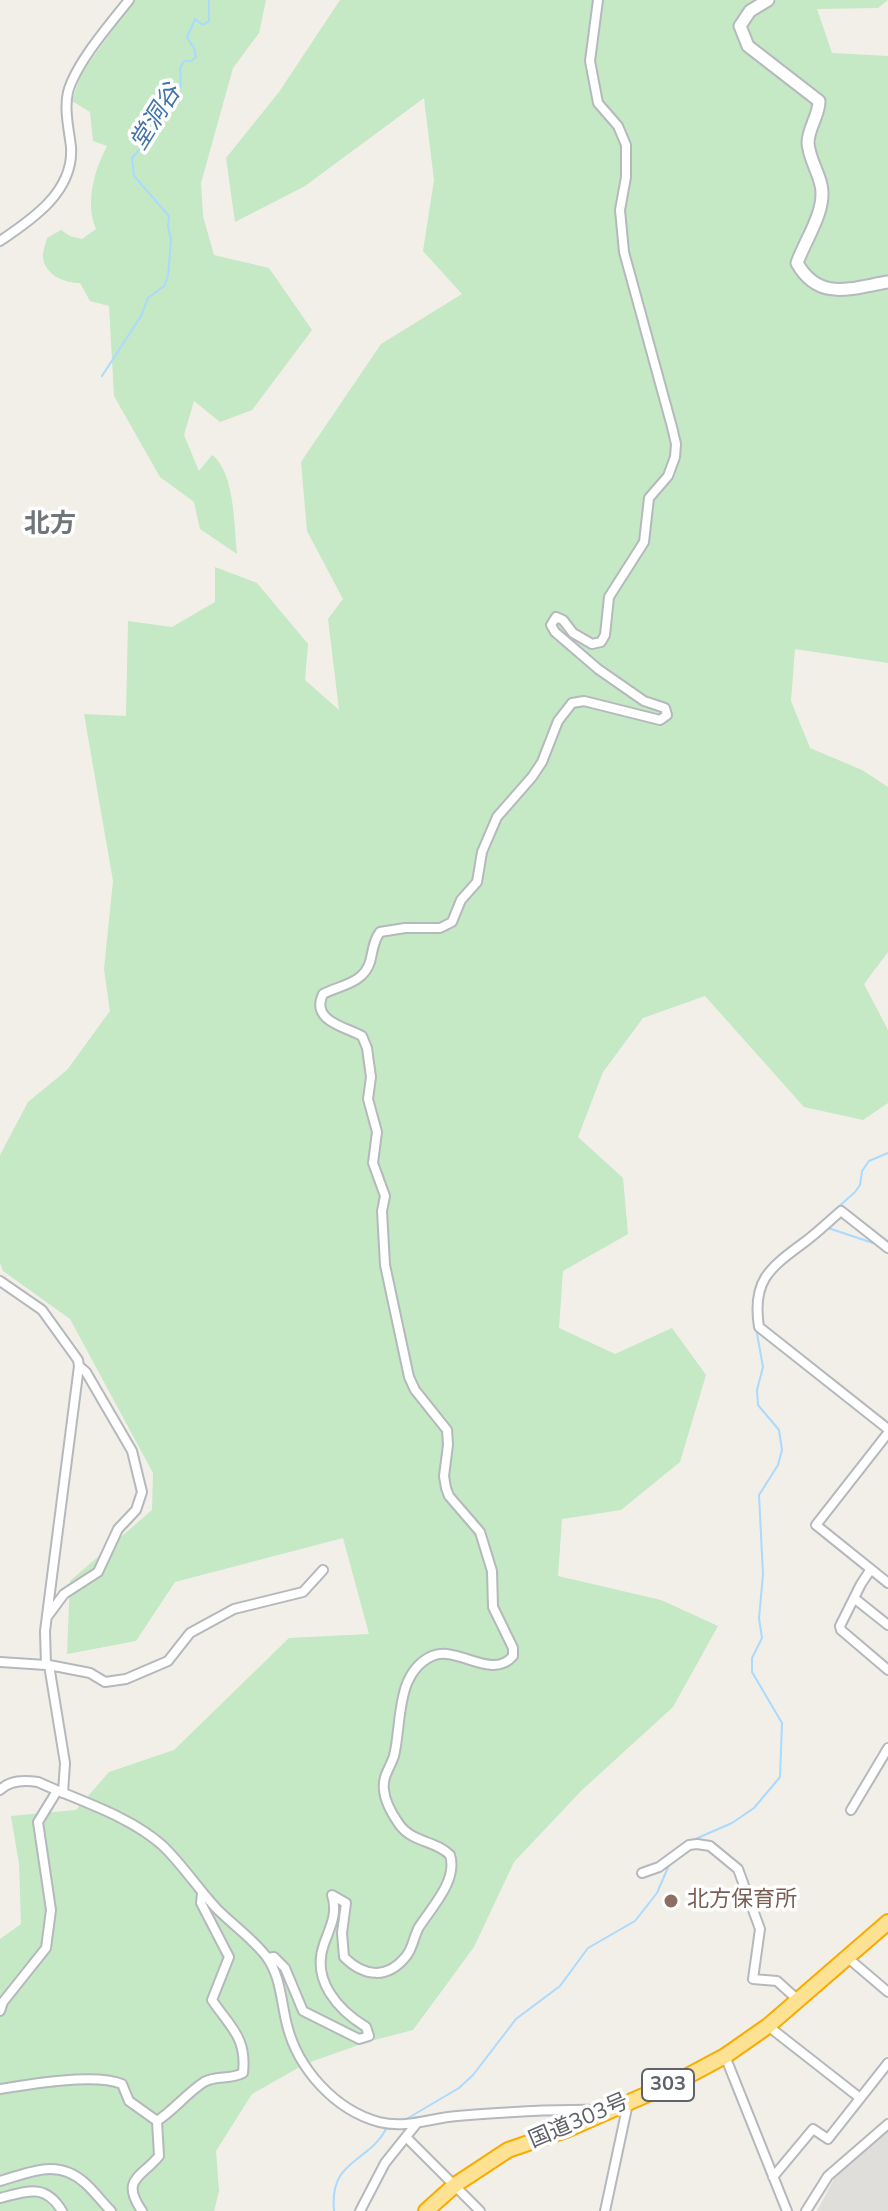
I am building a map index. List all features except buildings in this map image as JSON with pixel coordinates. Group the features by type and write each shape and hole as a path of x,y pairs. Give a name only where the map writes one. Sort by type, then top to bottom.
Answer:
{"highway":[{"name":"国道303号","path":"426,2211 455,2185 508,2150 566,2130 682,2079 725,2056 768,2026 888,1922"}],"main road":[{"path":"768,0 750,11 740,26 743,38 748,46 819,101 819,112 808,142 821,185 822,201 797,263 805,277 817,286 831,289 860,288 888,282"}],"street":[{"path":"0,241 39,211 64,184 71,155 67,96 73,79 129,0"},
{"path":"268,1958 274,1957 285,1968 303,2011 309,2016 359,2039 369,2036 366,2027 347,2015 324,1985 321,1954 336,1909 332,1895 346,1903 342,1933 344,1957 359,1970 370,1975 380,1974 396,1967 407,1955 417,1930 439,1898 451,1871 450,1855 441,1847 411,1837 398,1822 385,1797 384,1777 394,1756 405,1688 420,1666 431,1657 444,1653 481,1663 501,1664 513,1656 513,1648 493,1607 492,1571 480,1532 449,1496 446,1488 447,1430 415,1390 409,1377 385,1265 382,1211 385,1196 373,1163 377,1132 368,1099 371,1077 367,1048 362,1036 333,1025 320,1004 323,994 357,980 364,973 369,965 373,943 380,932 440,928 452,922 461,900 480,875 482,852 497,817 542,762 558,721 572,703 584,701 660,720 667,715 665,708 644,701 598,669 551,625 556,617 563,620 573,633 592,644 601,642 605,635 609,597 644,542 649,498 668,476 676,444 624,252 620,210 626,177 626,145 618,126 598,103 590,61 598,0"},
{"path":"888,1248 841,1211 779,1260 764,1277 757,1295 756,1310 759,1327 888,1431 816,1525 888,1583"},
{"path":"0,1281 42,1310 78,1360 79,1366 46,1617 48,1665 65,1763 60,1792 38,1822 51,1910 46,1948 3,2002 0,2011"},
{"path":"46,1617 64,1594 98,1572 118,1529 136,1510 142,1492 132,1451 86,1372 79,1366"},
{"path":"871,1569 840,1626 888,1670"},
{"path":"0,1662 48,1665 90,1673 105,1682 126,1679 168,1661 190,1633 222,1615 241,1606 303,1592 323,1570"},
{"path":"854,1598 888,1625"},
{"path":"851,1810 888,1748"},
{"path":"0,1790 6,1784 25,1780 38,1782 141,1829 183,1866 202,1893 268,1958 279,1984 289,2035 329,2095 355,2112 377,2121 401,2125 438,2118 534,2109 606,2110"},
{"path":"642,1873 659,1867 689,1845 710,1846 726,1859 743,1878 760,1929 753,1979 777,1981 798,2000"},
{"path":"157,2121 205,2081 233,2078 243,2073 245,2057 240,2040 231,2022 212,2000 229,1957 201,1903 202,1893"},
{"path":"848,1958 888,1992"},
{"path":"768,2026 860,2098"},
{"path":"725,2056 785,2210"},
{"path":"773,2177 813,2129 828,2139 888,2063"},
{"path":"0,2089 105,2079 122,2084 129,2101 157,2121"},
{"path":"605,2211 626,2102"},
{"path":"142,2211 132,2189 134,2179 159,2156 157,2121"},
{"path":"360,2211 385,2163 417,2123"},
{"path":"806,2211 828,2176 888,2124"},
{"path":"406,2137 476,2209"},
{"path":"0,2181 46,2168 68,2170 111,2211"},
{"path":"0,2198 40,2191 54,2198 62,2211"}],"shaded area":[{"path":"888,2128 888,2211 817,2211 835,2177"}],"green space":[{"path":"134,0 266,0 259,33 233,68 201,183 203,216 214,255 269,268 312,330 252,410 220,422 194,401 184,435 199,471 212,455 225,474 232,500 237,554 200,529 194,502 160,477 114,396 109,306 90,301 80,283 68,282 52,274 43,258 47,238 61,230 82,239 96,229 91,209 92,187 107,146 93,141 90,112 72,101 81,74"},
{"path":"340,0 888,0 878,8 817,9 832,53 888,56 888,663 795,649 791,701 810,748 862,770 888,787 888,952 864,984 888,1030 888,1103 863,1120 804,1107 705,996 643,1018 603,1072 578,1137 623,1178 628,1234 563,1271 559,1328 615,1354 672,1328 706,1375 680,1462 621,1510 562,1519 558,1576 661,1600 718,1626 673,1707 581,1791 514,1862 474,1947 413,2030 305,2064 252,2094 216,2151 219,2191 214,2211 0,2211 0,1939 21,1924 19,1864 11,1816 76,1810 109,1772 174,1750 289,1638 369,1634 343,1538 175,1582 136,1641 67,1654 70,1581 152,1510 153,1473 70,1319 3,1271 0,1263 0,1155 28,1102 67,1070 110,1011 104,969 113,881 84,714 126,716 128,621 172,627 215,602 215,567 257,583 308,644 305,680 339,710 328,619 343,599 307,531 301,462 381,344 462,294 423,251 434,180 424,98 305,186 235,222 226,158 279,92"}],"waterway":[{"name":"堂洞谷","path":"102,376 141,316 148,298 164,286 168,276 169,216 134,176 132,158 141,148 145,130 181,86 180,68 184,61 196,57 187,38 195,19 203,25 209,21 209,0"},
{"path":"815,1228 855,1192 869,1161 888,1153"},
{"path":"828,1228 879,1245"},
{"path":"754,1314 760,1278 785,1252"},
{"path":"693,1840 732,1823 754,1808 780,1777 782,1723 752,1672 752,1658 762,1638 759,1618 763,1574 759,1495 778,1465 782,1450 779,1430 758,1405 757,1390 763,1367 756,1328"},
{"path":"403,2121 459,2088 473,2075 516,2019 560,1986 588,1948 635,1921 657,1893 669,1865"},
{"path":"334,2211 334,2194 344,2171 379,2139 387,2127 396,2128"}],"place":[{"name":"北方保育所","path":"671,1901"}],"district":[{"name":"北方","path":"50,526"}]}
